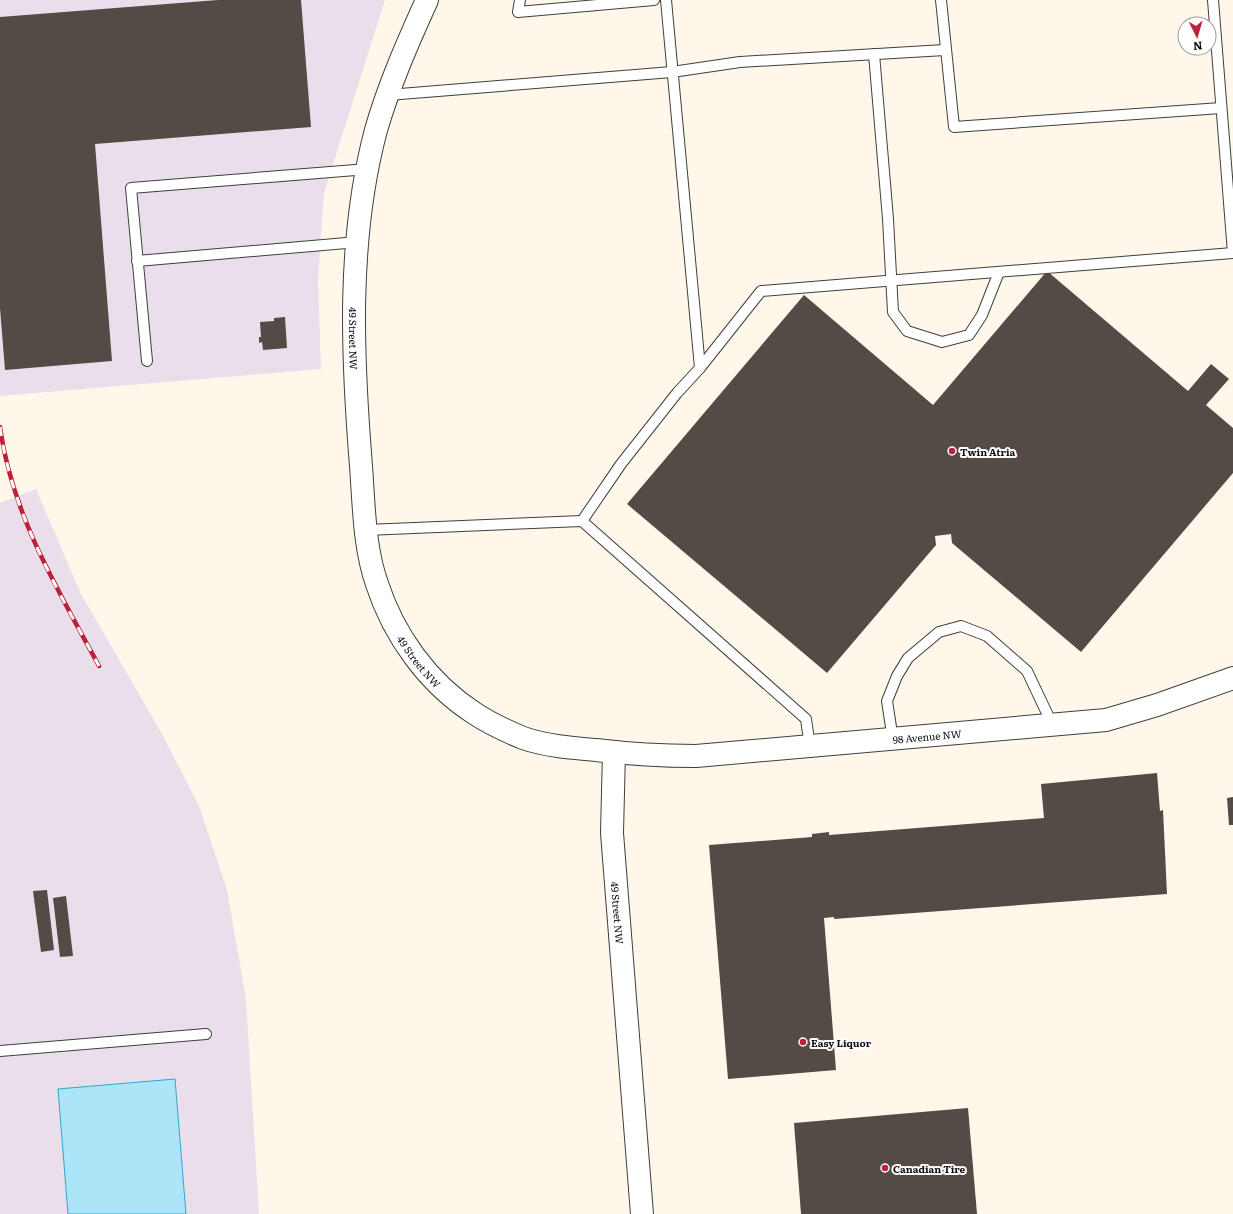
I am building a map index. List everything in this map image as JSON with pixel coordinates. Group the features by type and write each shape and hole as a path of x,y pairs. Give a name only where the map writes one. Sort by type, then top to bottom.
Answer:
{"street":[{"name":"49 Street NW","path":"427,0 388,95 376,130 360,212 354,296 354,388 369,557 376,583 389,615 414,656 431,677 451,696 498,727 525,738 570,748 614,752 612,833 642,1214"},
{"name":"98 Avenue NW","path":"614,752 696,756 1053,726 1106,720 1120,717 1233,678"}],"lane":[{"path":"520,0 518,12 654,0"},
{"path":"666,0 700,368"},
{"path":"941,0 954,127 1221,108"},
{"path":"582,521 622,464 677,393 700,368 761,291 1233,253 1213,0"},
{"path":"388,95 672,72 740,62 945,50"},
{"path":"874,54 888,219 893,312 907,331 942,342 969,335 982,315 999,272"},
{"path":"147,361 131,188 368,169"},
{"path":"137,261 358,242"},
{"path":"366,530 582,521 806,718 810,747"},
{"path":"893,740 887,701 897,676 908,658 940,632 961,626 987,636 1027,671 1053,726"},
{"path":"0,1052 206,1034"}],"shaded area":[{"path":"0,0 385,0 324,193 318,281 321,369 0,396"},
{"path":"36,489 81,594 161,732 199,806 227,890 246,999 259,1214 0,1214 0,503"}],"water":[{"path":"175,1079 186,1214 68,1214 58,1089"}],"building":[{"path":"218,0 301,0 311,127 95,144 112,361 5,370 0,308 0,17"},
{"name":"Twin Atria","path":"1047,271 1188,391 1211,364 1229,379 1206,405 1233,428 1233,473 1081,652 952,543 951,534 935,536 936,545 827,673 627,504 804,295 933,405"},
{"path":"285,317 287,348 263,350 262,342 259,343 259,337 261,337 260,322 274,321 274,318"},
{"path":"1157,773 1160,811 1163,810 1167,894 834,919 834,917 824,918 836,1070 728,1079 709,845 812,837 812,834 829,832 829,835 1044,818 1041,784"},
{"path":"1233,797 1233,825 1229,825 1227,798"},
{"path":"47,890 54,950 41,952 33,891"},
{"path":"66,896 73,956 60,957 53,898"},
{"name":"Canadian Tire","path":"968,1108 977,1214 801,1214 794,1123"}],"railway":[{"path":"0,427 6,459 15,491 26,521 53,580 99,666"}],"place":[{"name":"Twin Atria","path":"952,451"},
{"name":"Easy Liquor","path":"803,1042"},
{"name":"Canadian Tire","path":"885,1168"}]}
